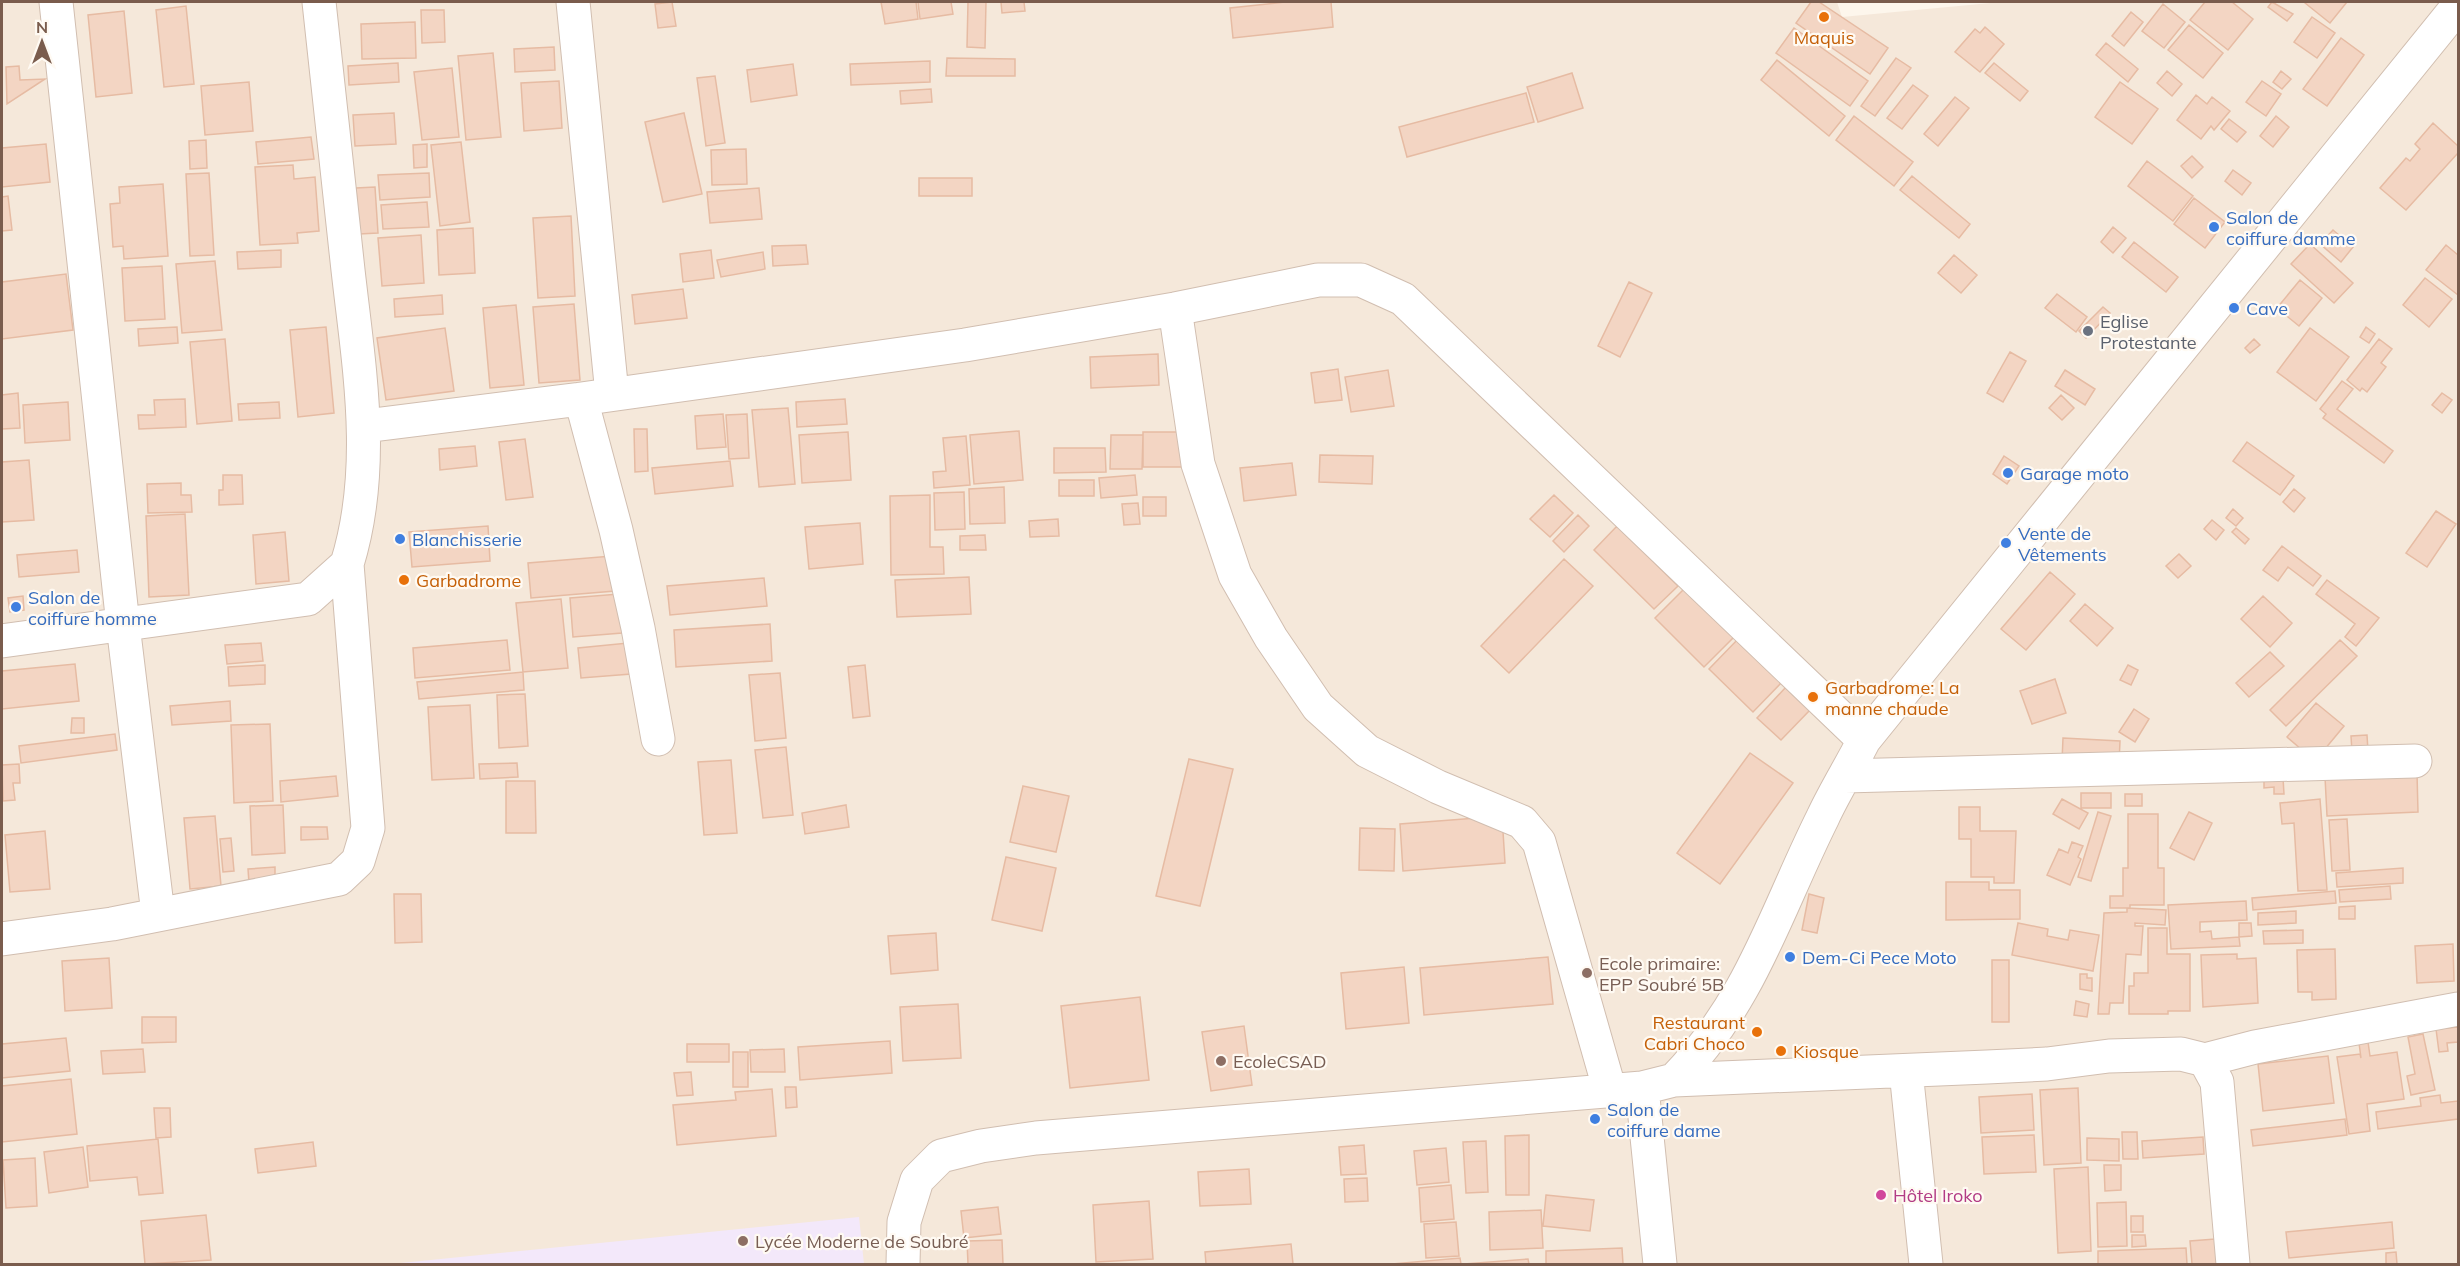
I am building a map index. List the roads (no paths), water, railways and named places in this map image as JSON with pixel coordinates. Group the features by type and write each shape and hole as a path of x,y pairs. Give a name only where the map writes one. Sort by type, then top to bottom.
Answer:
{"street":[{"path":"56,2 123,625 158,914"},
{"path":"2,939 112,924 339,879 358,861 368,828 347,564 362,499 365,426 319,2"},
{"path":"573,2 612,394"},
{"path":"1674,1080 1708,1042 1733,1007 1756,964 1822,818 1864,740 2458,6"},
{"path":"365,426 580,399 965,345 1175,309 1318,280 1361,280 1403,299 1864,740"},
{"path":"1175,309 1198,465 1235,575 1270,638 1318,706 1367,751 1437,787 1522,822 1539,842 1610,1091"},
{"path":"580,399 616,530 638,628 658,739"},
{"path":"2,640 308,599 347,564"},
{"path":"1845,776 2415,761"},
{"path":"903,1264 904,1222 917,1180 941,1156 1036,1138 1610,1091 1642,1088 1674,1080 1906,1071 2181,1054 2205,1060 2255,1047 2458,1009"},
{"path":"2205,1060 2217,1082 2233,1264"},
{"path":"1906,1071 1926,1264"},
{"path":"1642,1088 1660,1264"}],"place":[{"name":"Maquis","path":"1824,17"},
{"name":"Salon de coiffure damme","path":"2214,227"},
{"name":"Cave","path":"2234,308"},
{"name":"Eglise Protestante","path":"2088,331"},
{"name":"Garage moto","path":"2008,473"},
{"name":"Blanchisserie","path":"400,539"},
{"name":"Vente de Vêtements","path":"2006,543"},
{"name":"Garbadrome","path":"404,580"},
{"name":"Salon de coiffure homme","path":"16,607"},
{"name":"Garbadrome: La manne chaude","path":"1813,697"},
{"name":"Dem-Ci Pece Moto","path":"1790,957"},
{"name":"Ecole primaire: EPP Soubré 5B","path":"1587,973"},
{"name":"Restaurant Cabri Choco","path":"1757,1032"},
{"name":"Kiosque","path":"1781,1051"},
{"name":"EcoleCSAD","path":"1221,1061"},
{"name":"Salon de coiffure dame","path":"1595,1119"},
{"name":"Hôtel Iroko","path":"1881,1195"},
{"name":"Lycée Moderne de Soubré","path":"743,1241"}]}
